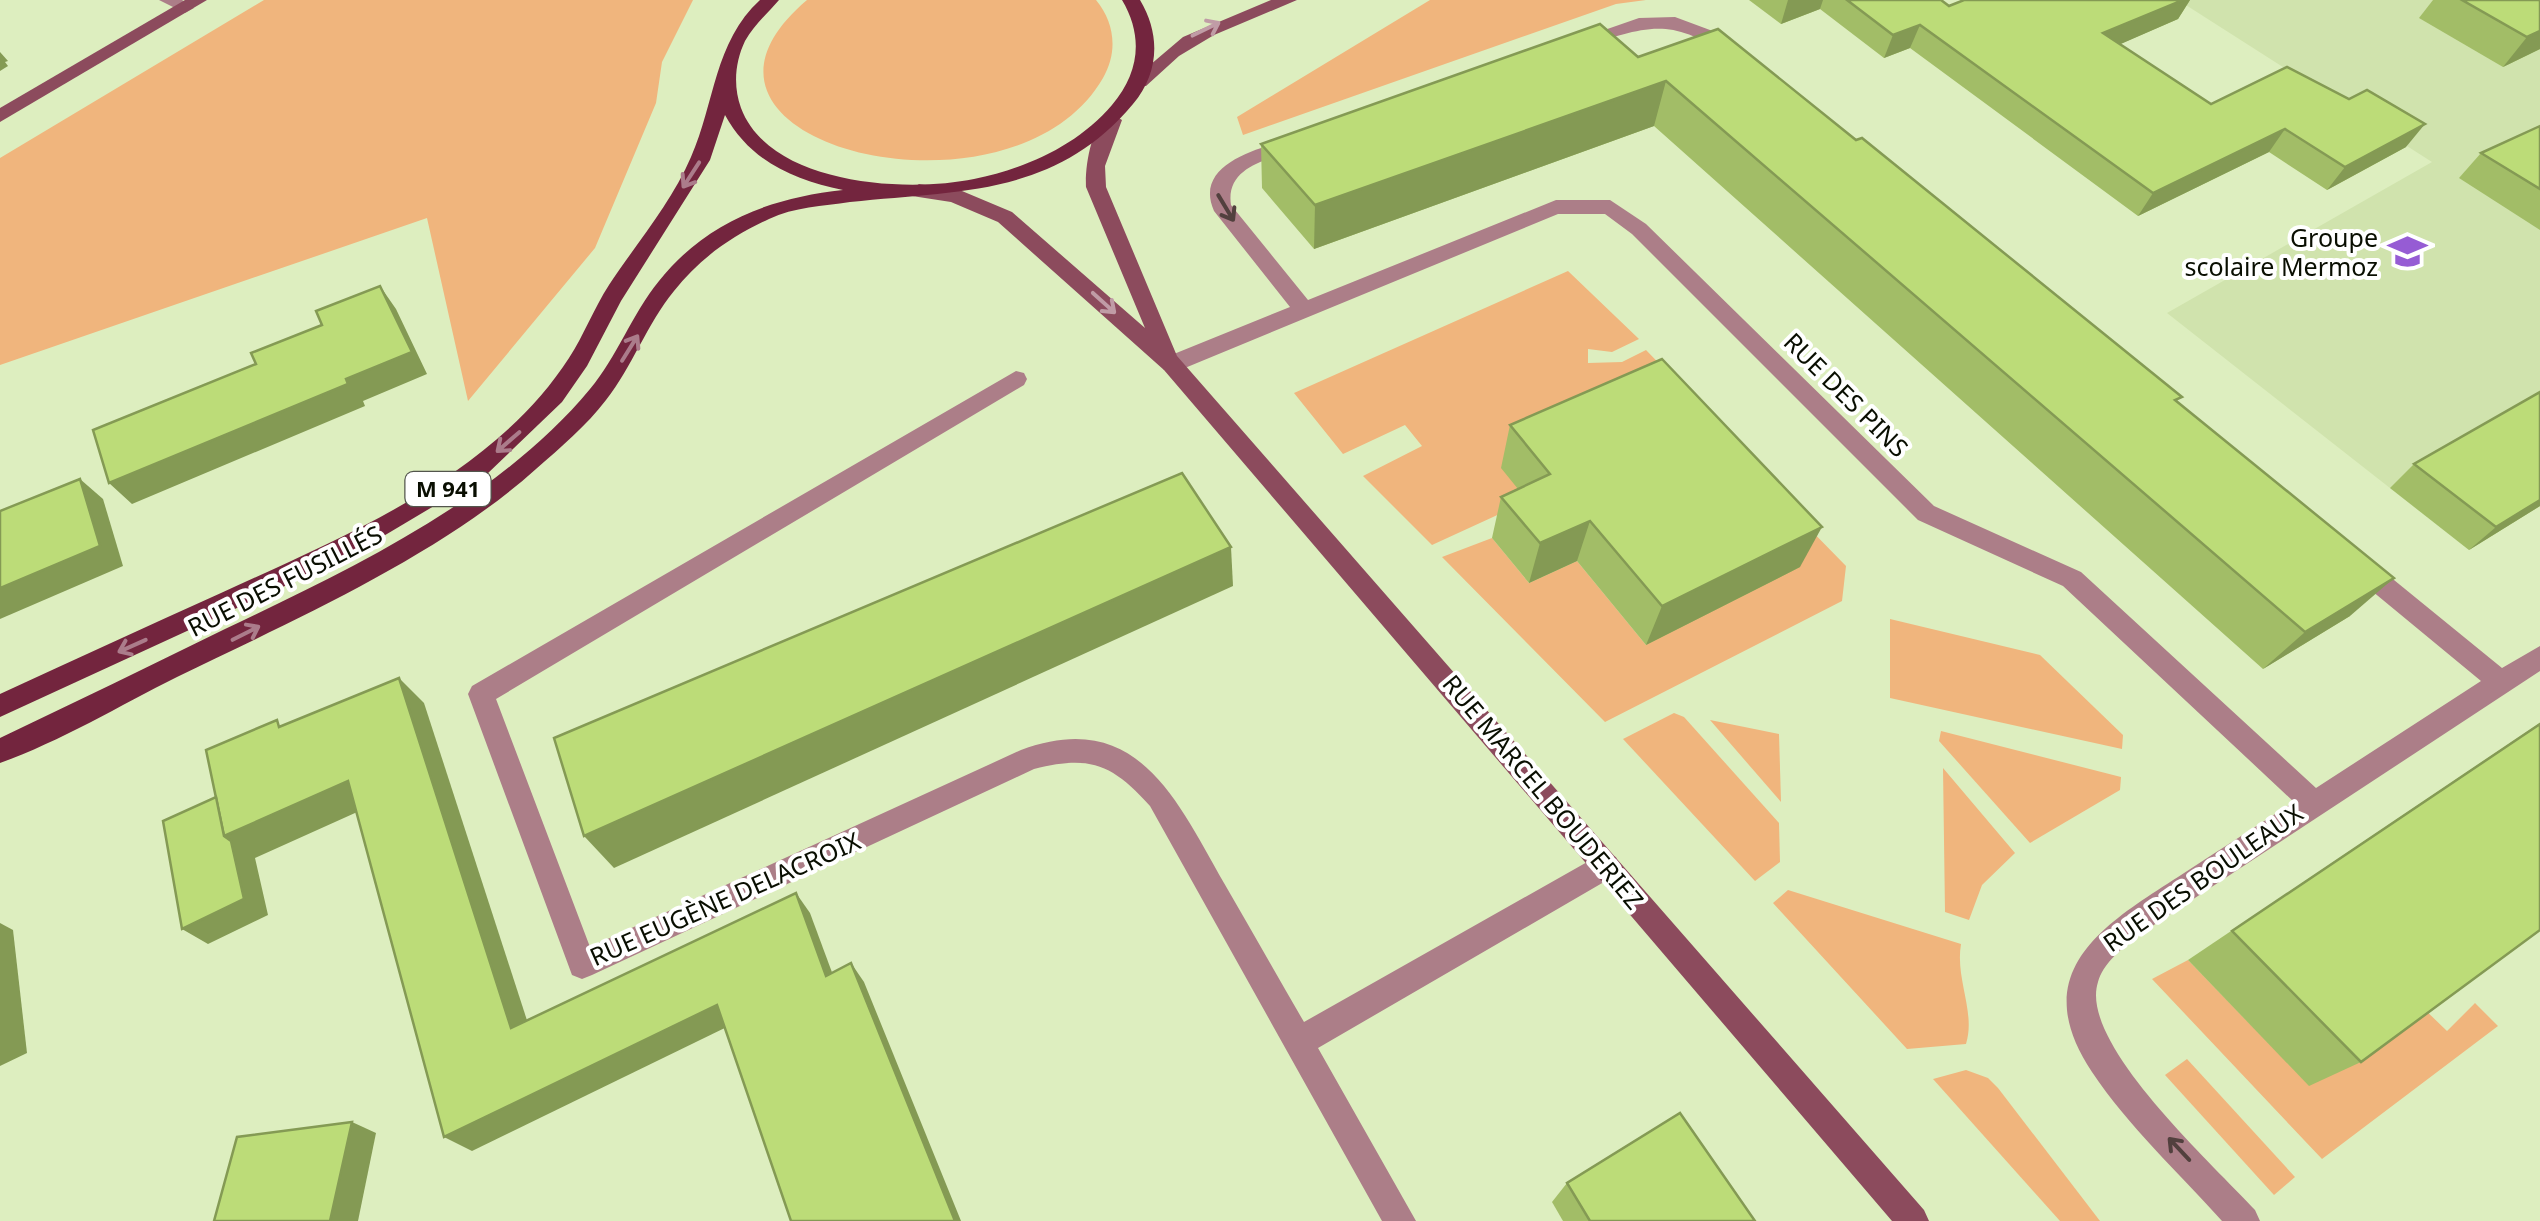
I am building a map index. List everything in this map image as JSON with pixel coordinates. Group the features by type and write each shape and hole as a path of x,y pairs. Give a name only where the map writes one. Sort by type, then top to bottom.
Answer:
{"main road":[{"name":"RUE DES FUSILLÉS","path":"0,706 358,540 435,498 519,434 554,396 578,360 620,284 692,174 712,137 730,53 738,37 770,0"},
{"path":"1131,0 1142,20 1147,44 1139,82"},
{"path":"726,85 744,131 772,157 838,184 891,191 965,187 1030,170 1068,152 1112,120 1164,54 1188,38 1288,0"},
{"path":"0,116 184,2"},
{"name":"RUE MARCEL BOUDERIEZ","path":"1112,120 1098,155 1096,187 1172,364"},
{"name":"RUE DES FUSILLÉS","path":"0,751 341,585 477,503 542,450 598,395 666,286 717,236 787,206 836,195 891,191"},
{"name":"RUE MARCEL BOUDERIEZ","path":"919,191 955,196 1005,217 1172,364 1912,1221"}],"street":[{"path":"1553,52 1626,25 1664,20 1700,29 1747,64"},
{"path":"1303,309 1221,206 1217,192 1220,180 1232,170 1315,137"},
{"name":"RUE DES PINS","path":"1172,364 1556,206 1610,208 1667,254 1926,513 2072,579 2312,802"},
{"name":"RUE EUGÈNE DELACROIX","path":"1016,379 481,694 582,966 1030,758 1058,750 1120,757 1160,797 1400,1221"},
{"path":"2333,545 2501,682"},
{"name":"RUE DES BOULEAUX","path":"2244,1221 2102,1066 2087,1034 2079,1001 2084,971 2098,948 2120,930 2540,657"},
{"path":"1299,1042 1606,866"}],"shaded area":[{"path":"264,0 693,0 662,62 656,103 595,248 468,401 427,218 0,365 0,158"},
{"path":"807,0 1096,0 1111,28 1111,58 1103,78 1057,126 995,152 925,160 858,152 802,129 769,95 767,51"},
{"path":"1430,0 1646,0 1616,4 1243,135 1237,117"},
{"name":"Groupe scolaire Mermoz","path":"2178,0 2540,0 2540,506 2469,550 2167,313 2432,162"},
{"path":"1568,271 1639,339 1612,352 1588,349 1588,363 1622,362 1646,350 1711,417 1432,545 1363,476 1422,446 1405,425 1343,454 1294,393"},
{"path":"1754,472 1846,566 1842,601 1605,722 1442,557 1492,538 1529,583 1577,561 1646,645"},
{"path":"1890,619 2040,655 2123,735 2122,749 1890,698"},
{"path":"1674,713 1684,717 1779,823 1780,862 1755,881 1623,739"},
{"path":"1710,720 1779,734 1781,802"},
{"path":"1941,731 2121,777 2120,790 2030,843 1939,741"},
{"path":"1943,768 2015,853 1982,885 1969,920 1945,912"},
{"path":"1788,890 1961,944 1969,1020 1966,1044 1907,1049 1773,903"},
{"path":"2188,960 2309,1085 2419,1004 2447,1031 2475,1003 2498,1026 2322,1159 2152,979"},
{"path":"2187,1059 2295,1177 2274,1195 2165,1075"},
{"path":"1966,1070 1988,1078 1998,1088 2100,1221 2060,1221 1933,1079"}],"building":[{"path":"1847,0 1941,0 1949,6 1964,0 2183,0 2103,33 2211,104 2287,67 2349,99 2367,90 2425,124 2345,167 2285,129 2153,193 1920,25 1893,35"},
{"path":"2462,0 2540,0 2540,31 2527,37"},
{"path":"1600,24 1638,57 1718,29 1856,140 1862,138 2182,397 2175,400 2394,578 2305,632 1666,81 1315,205 1261,144"},
{"path":"2540,126 2540,189 2481,153"},
{"path":"380,286 412,352 346,379 348,384 109,483 93,430 256,364 251,353 322,325 316,311"},
{"path":"1662,359 1822,527 1662,606 1590,521 1540,543 1501,497 1550,474 1510,425"},
{"path":"2540,392 2540,500 2496,527 2414,464"},
{"path":"1182,473 1231,547 584,836 554,738"},
{"path":"80,479 100,546 0,588 0,511"},
{"path":"399,678 511,1028 796,893 826,976 851,963 955,1221 791,1221 717,1005 444,1137 348,781 224,836 206,750 277,720 279,727"},
{"path":"2540,724 2540,930 2361,1062 2232,931"},
{"path":"216,797 244,899 182,929 163,821"},
{"path":"1680,1113 1755,1221 1590,1221 1567,1183"},
{"path":"352,1122 330,1221 214,1221 237,1137"}],"place":[{"name":"Groupe scolaire Mermoz","path":"2408,252"}]}
